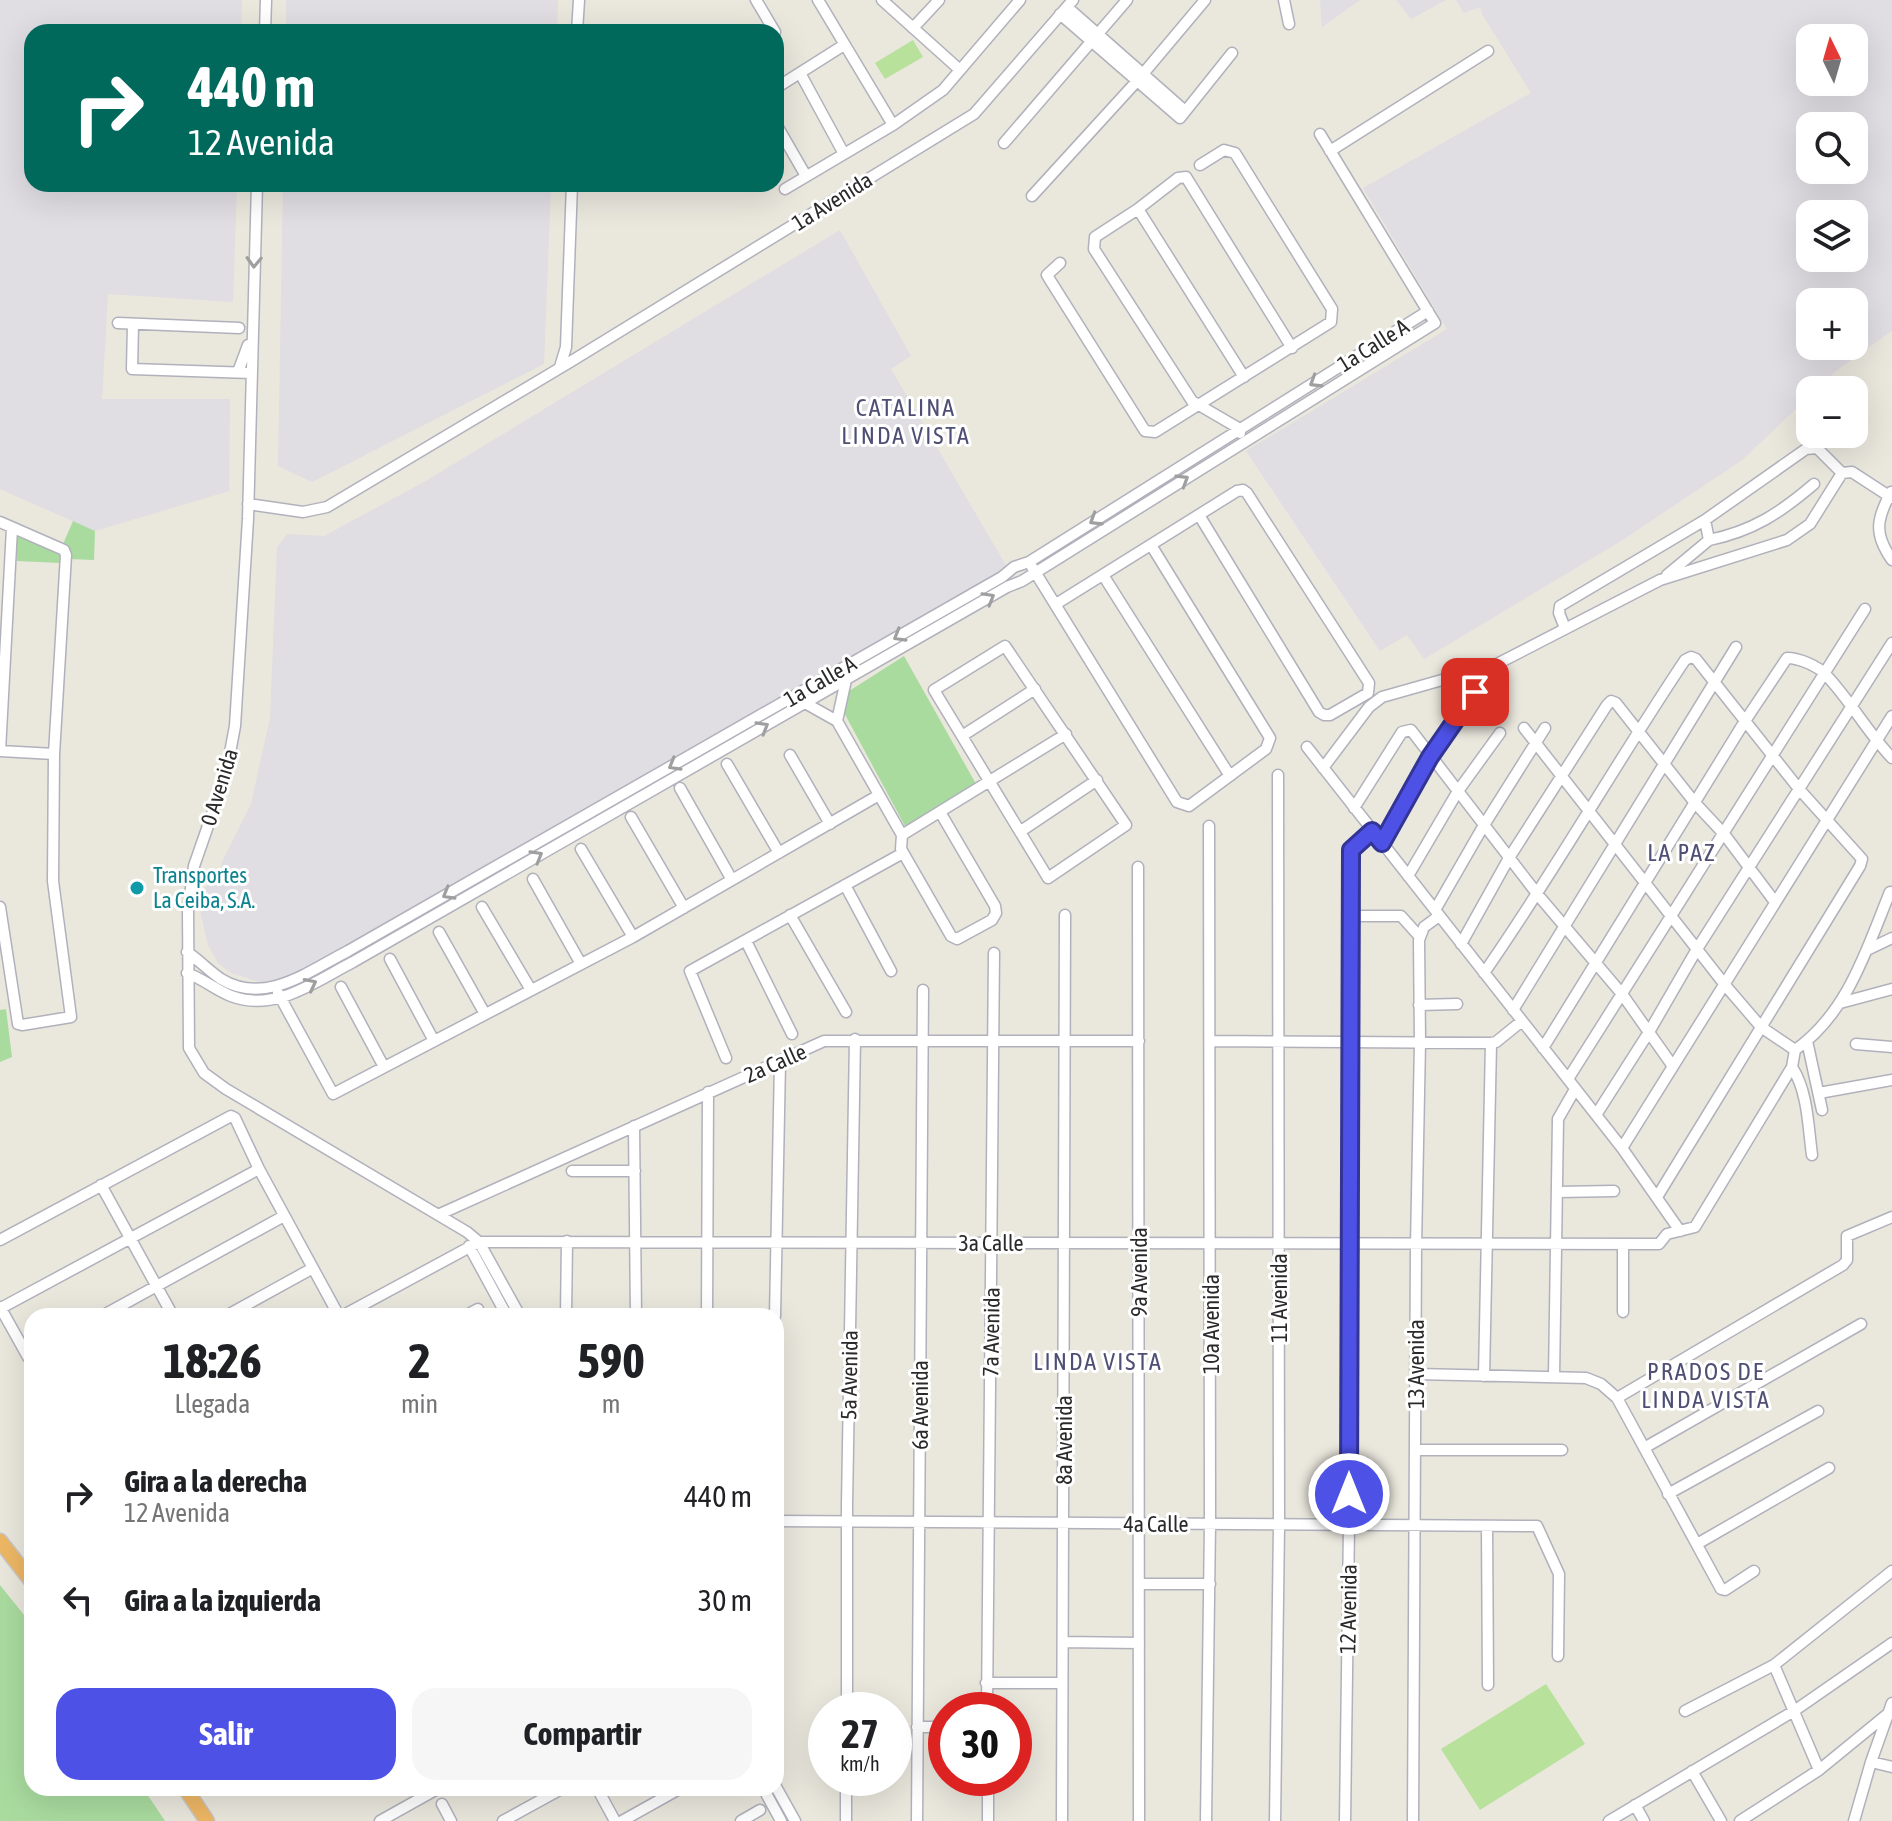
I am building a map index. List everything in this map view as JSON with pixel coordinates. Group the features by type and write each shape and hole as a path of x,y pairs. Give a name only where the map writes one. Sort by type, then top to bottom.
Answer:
{"highway":[{"path":"0,1527 24,1558"},
{"path":"0,1541 24,1572"},
{"path":"190,1796 207,1821"},
{"path":"201,1796 218,1821"}],"street":[{"path":"265,24 266,0"},
{"path":"578,24 579,0"},
{"path":"756,0 770,24"},
{"path":"818,0 893,125"},
{"path":"882,0 960,70"},
{"path":"913,28 939,0"},
{"path":"785,189 893,125 943,90 1020,0"},
{"path":"1004,143 1127,0"},
{"path":"1032,196 1205,0"},
{"path":"1284,0 1289,24"},
{"path":"1066,7 1095,38 1183,115 1232,53"},
{"name":"1a Avenida","path":"248,504 303,512 327,507 560,367 974,114 1066,7"},
{"path":"784,83 844,45"},
{"path":"1330,151 1488,51"},
{"path":"800,73 844,154"},
{"path":"1320,134 1428,311"},
{"path":"784,138 806,176"},
{"path":"1060,263 1047,275 1145,431 1155,432 1331,322 1332,309 1235,153 1224,150 1200,165"},
{"path":"1247,440 1240,429 1192,401 1094,249 1095,237 1178,178 1188,178 1292,348"},
{"name":"0 Avenida","path":"257,192 248,504 235,726 226,774 194,866 190,888 188,1040 192,1055 204,1073 226,1089 459,1225 515,1308"},
{"path":"560,367 566,347 572,192"},
{"path":"1138,209 1244,377"},
{"name":"1a Calle A","path":"187,973 241,999 254,1002 281,999 350,957 956,610 1035,572 1435,323 1428,311 1029,562 1014,567 956,610 846,680 350,957 275,988"},
{"path":"118,323 239,328"},
{"path":"133,324 132,369 251,373"},
{"path":"238,372 252,336"},
{"path":"1257,419 1264,430"},
{"path":"1565,628 1559,613 1560,606 1705,520 1806,449 1817,448 1842,473"},
{"path":"1842,473 1852,472 1891,495 1878,526 1878,535 1892,560"},
{"path":"1323,768 1369,707 1382,697 1495,665 1660,580 1787,540 1810,524 1842,473"},
{"path":"1660,580 1709,540 1738,534 1783,511 1814,484"},
{"path":"1056,604 1237,491 1247,493 1369,683 1368,693 1330,715 1319,712 1199,515"},
{"path":"1705,520 1709,540"},
{"path":"0,522 64,550 66,555 54,754 53,881 73,1015 69,1018 18,1024 5,977 0,907"},
{"path":"12,528 0,751 54,754"},
{"path":"1029,562 1177,802 1189,806 1266,749 1270,742 1269,734 1151,545"},
{"path":"1103,575 1230,776"},
{"path":"1568,1079 1865,609"},
{"path":"1596,1115 1697,949 1892,643"},
{"path":"1005,646 1066,734 1126,825 1048,878 934,690 1005,646"},
{"path":"1513,1010 1736,647"},
{"path":"1484,973 1538,895 1639,729 1685,660 1691,657 1696,659 1799,789 1862,859 1657,1197"},
{"path":"1543,1048 1595,960 1787,658 1796,658 1824,673 1876,742 1892,758"},
{"path":"837,721 846,680"},
{"path":"962,736 1035,689"},
{"path":"1382,843 1430,757 1475,692"},
{"path":"1461,944 1509,858 1611,701 1639,729 1663,764 1724,834 1775,902"},
{"path":"805,703 837,721 902,835"},
{"path":"1622,1148 1892,716"},
{"path":"1524,728 1725,985 1761,1027 1795,1050"},
{"path":"1351,916 1401,916 1419,936 1437,913 1484,825 1545,728"},
{"path":"1354,808 1406,729 1411,730 1538,895 1622,994 1672,1065"},
{"path":"1408,876 1458,791 1500,733"},
{"path":"940,812 995,906 996,913 992,920 957,939 951,936 903,853 902,835 1066,734"},
{"path":"1307,747 1568,1079 1574,1091 1622,1148 1680,1231 1695,1227 1792,1067 1795,1050 1807,1041 1840,1003 1867,950 1890,892"},
{"path":"790,755 830,824"},
{"path":"727,764 779,853"},
{"name":"11 Avenida","path":"1275,1821 1280,1245 1278,775"},
{"path":"1021,831 1097,780"},
{"path":"680,788 732,880"},
{"path":"187,952 232,984 245,989 275,988 333,1094 633,937 879,795"},
{"path":"631,817 684,908"},
{"name":"10a Avenida","path":"1206,1821 1210,1584 1209,826"},
{"name":"12 Avenida","path":"1345,1821 1351,850 1372,831"},
{"path":"581,849 633,937"},
{"path":"726,1058 690,971 903,853"},
{"name":"9a Avenida","path":"1138,867 1139,1821"},
{"path":"533,879 581,964"},
{"path":"845,885 891,971"},
{"path":"482,907 531,990"},
{"path":"790,915 846,1012"},
{"name":"8a Avenida","path":"1062,1821 1065,915"},
{"path":"439,932 485,1014"},
{"name":"13 Avenida","path":"1413,1821 1419,936"},
{"path":"1867,950 1892,938"},
{"path":"746,941 792,1034"},
{"name":"7a Avenida","path":"986,1692 994,953"},
{"path":"390,959 434,1041"},
{"path":"341,987 384,1067"},
{"path":"1840,1003 1892,989"},
{"name":"6a Avenida","path":"917,1821 923,990"},
{"path":"1419,1005 1457,1004"},
{"path":"1211,1041 1491,1043 1522,1021"},
{"name":"5a Avenida","path":"847,1692 855,1039"},
{"name":"2a Calle","path":"440,1214 824,1041 1139,1041"},
{"path":"1807,1041 1822,1110"},
{"path":"1484,1376 1491,1043"},
{"path":"1856,1044 1892,1047"},
{"path":"775,1308 780,1062"},
{"path":"1792,1067 1799,1078 1804,1099 1812,1155"},
{"path":"1819,1093 1892,1080"},
{"path":"1554,1377 1558,1119 1574,1091"},
{"path":"707,1308 708,1092"},
{"path":"0,1240 227,1117 235,1118 284,1216 336,1308"},
{"path":"634,1126 636,1308"},
{"path":"24,1346 0,1308 259,1169"},
{"path":"572,1171 635,1171"},
{"path":"101,1185 168,1308"},
{"path":"1557,1192 1614,1191"},
{"path":"116,1308 284,1216"},
{"path":"1617,1398 1843,1265 1847,1260 1847,1236 1892,1217"},
{"name":"3a Calle","path":"356,1308 474,1244 637,1241 1416,1246 1659,1244 1667,1234 1680,1231"},
{"path":"566,1308 567,1241"},
{"name":"0 Avenida","path":"474,1244 503,1308"},
{"path":"1623,1244 1623,1312"},
{"path":"240,1308 313,1268"},
{"path":"1644,1448 1861,1324"},
{"path":"1416,1374 1586,1378 1601,1384 1617,1398 1721,1589 1725,1590 1754,1571"},
{"path":"1668,1494 1818,1411"},
{"path":"1415,1450 1562,1450"},
{"path":"1697,1544 1829,1468"},
{"name":"4a Calle","path":"784,1521 1537,1526 1559,1574 1558,1656"},
{"path":"1487,1526 1488,1685"},
{"path":"1685,1711 1774,1665 1892,1571"},
{"path":"1139,1584 1210,1584"},
{"path":"1063,1642 1139,1643"},
{"path":"1609,1821 1794,1711 1892,1643"},
{"path":"1774,1665 1819,1770"},
{"path":"986,1683 1062,1683"},
{"path":"1854,1821 1891,1707"},
{"path":"1740,1821 1819,1770 1891,1707"},
{"path":"917,1727 928,1727"},
{"path":"1871,1762 1892,1767"},
{"path":"1692,1771 1721,1821"},
{"path":"380,1821 424,1796"},
{"path":"503,1821 548,1796"},
{"path":"601,1796 615,1821"},
{"path":"622,1821 667,1796"},
{"path":"767,1796 781,1821"},
{"path":"781,1796 795,1821"},
{"path":"846,1796 846,1821"},
{"path":"988,1796 988,1821"},
{"path":"442,1804 451,1821"},
{"path":"1635,1805 1644,1821"},
{"path":"741,1821 760,1810"}],"shaded area":[{"path":"0,0 242,0 241,24 24,24 24,192 237,192 233,302 108,294 102,399 230,399 229,491 95,531 0,489"},
{"path":"286,0 558,0 557,24 286,24"},
{"path":"1320,0 1360,0 1322,27"},
{"path":"1396,0 1446,0 1411,19"},
{"path":"1456,0 1892,0 1892,331 1868,348 1868,288 1796,288 1796,360 1851,360 1831,376 1796,376 1796,409 1742,460 1621,541 1424,659 1407,635 1380,651 1246,451 1447,329 1363,188 1531,93 1480,7 1464,13"},
{"path":"283,192 551,192 544,364 312,482 278,466"},
{"path":"840,230 911,356 891,369 1011,574 276,1003 263,983 231,973 218,963 208,945 201,915 200,890 221,878 221,864 251,804 270,718 277,547 287,534 324,536 424,482"}],"green space":[{"path":"913,40 923,57 885,79 875,63"},
{"path":"73,521 95,531 94,560 69,559 63,544"},
{"path":"17,535 60,553 61,563 17,561"},
{"path":"904,656 976,784 906,828 841,707 846,693"},
{"path":"6,1009 12,1057 0,1062 0,1010"},
{"path":"0,1585 24,1615 24,1796 148,1796 165,1821 0,1821"},
{"path":"1546,1684 1585,1744 1480,1810 1441,1749"}],"place":[{"name":"Transportes La Ceiba, S.A.","path":"137,888"}],"district":[{"name":"CATALINA LINDA VISTA","path":"906,421"},
{"name":"LA PAZ","path":"1682,852"},
{"name":"LINDA VISTA","path":"1098,1361"},
{"name":"PRADOS DE LINDA VISTA","path":"1706,1385"}],"route":[{"path":"1349,1494 1351,850 1372,831 1382,843 1430,757 1475,692"}]}
